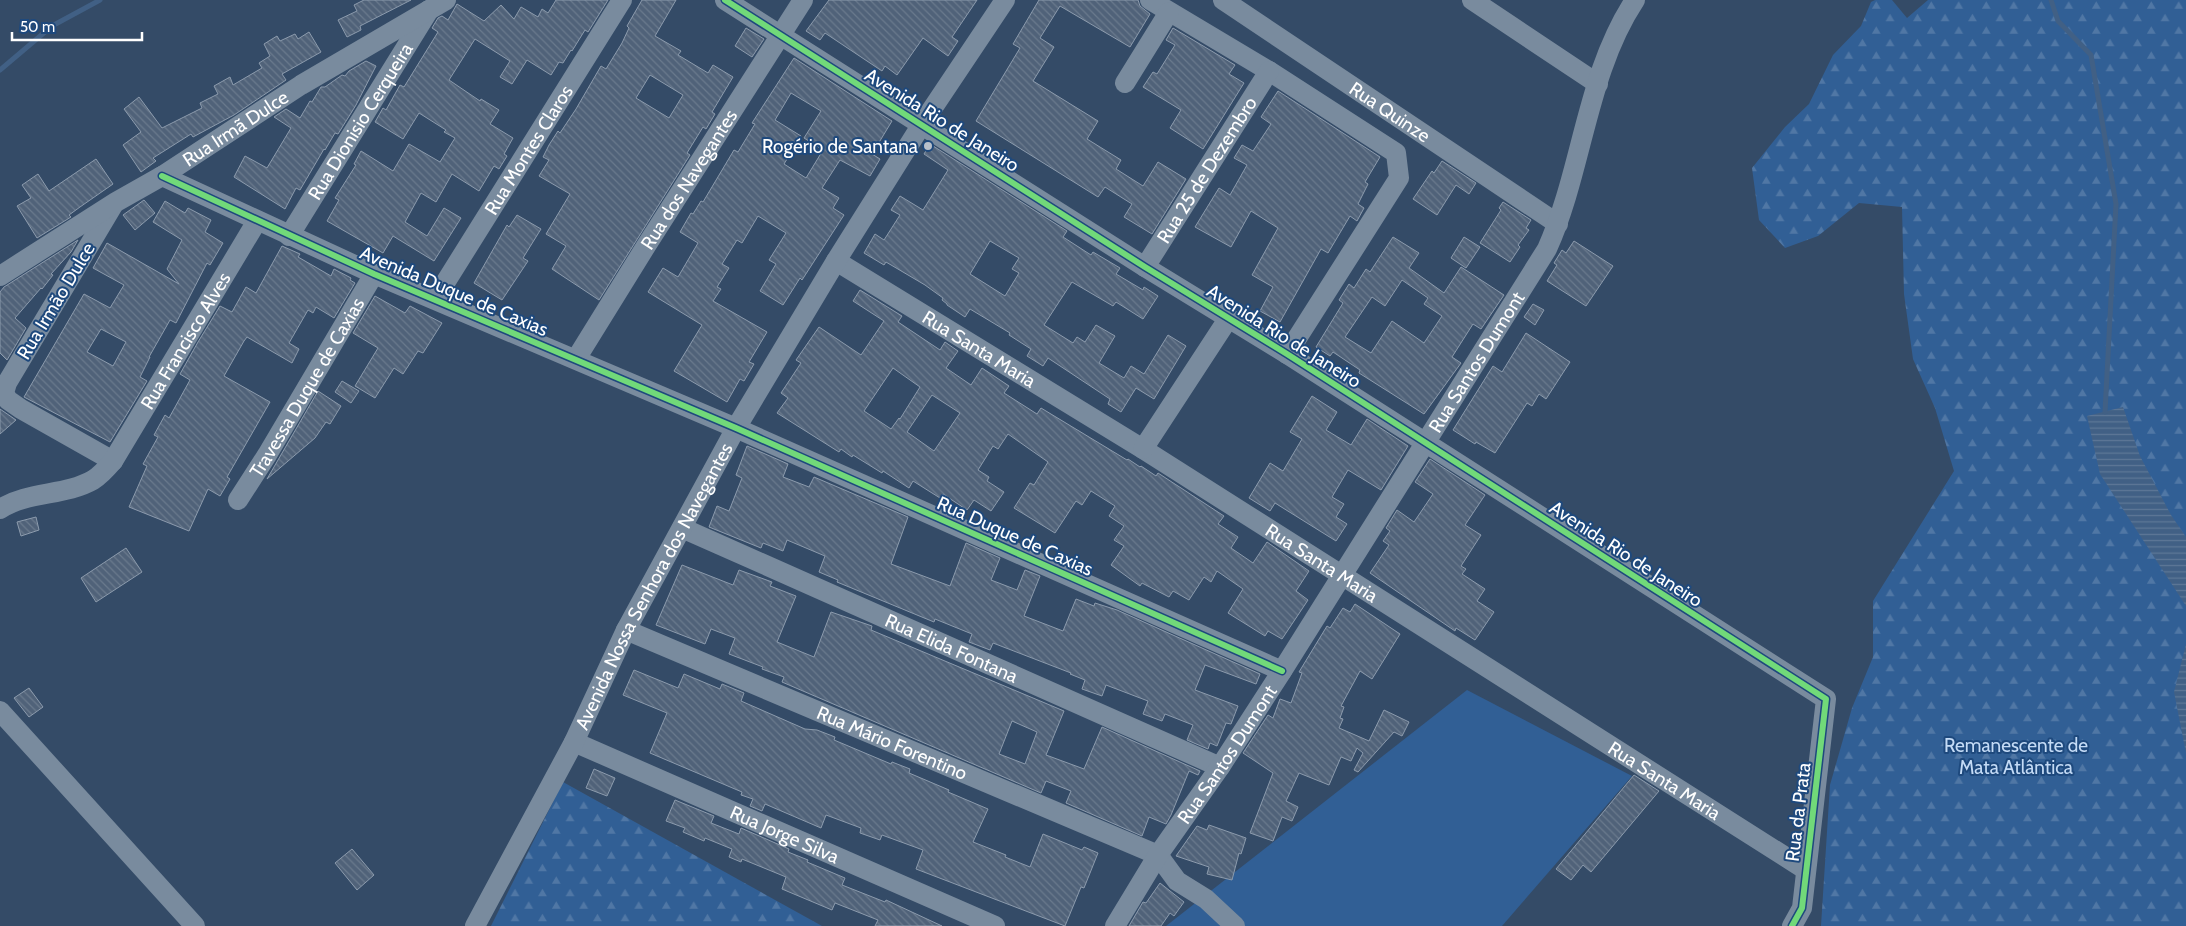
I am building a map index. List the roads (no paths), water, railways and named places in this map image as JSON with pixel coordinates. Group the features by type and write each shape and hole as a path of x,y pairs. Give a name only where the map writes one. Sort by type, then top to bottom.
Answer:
{"street":[{"name":"Rua Montes Claros","path":"435,299 622,0"},
{"name":"Avenida Rio de Janeiro","path":"725,0 1145,267 1287,354 1826,699"},
{"name":"Rua dos Navegantes","path":"576,359 803,0"},
{"name":"Avenida Nossa Senhora dos Navegantes","path":"475,926 574,742 626,630 736,428 922,124 1005,0"},
{"path":"1150,0 1269,71 1396,153 1399,178 1287,354"},
{"name":"Rua Quinze","path":"1223,0 1558,224"},
{"path":"1472,0 1598,84"},
{"name":"Rua Santos Dumont","path":"1115,926 1158,855 1220,767 1282,671 1546,249 1558,224 1598,84 1620,22 1635,0"},
{"name":"Rua Irmã Dulce","path":"0,276 116,202 162,176 302,85 439,3"},
{"name":"Rua Dionisio Cerqueira","path":"289,236 439,3"},
{"path":"1125,83 1169,12"},
{"name":"Rua 25 de Dezembro","path":"1145,267 1269,71"},
{"name":"Avenida Duque de Caxias","path":"162,176 374,274 736,428"},
{"name":"Rua Irmão Dulce","path":"113,461 22,409 8,400 4,393 7,383 116,202"},
{"name":"Rua Francisco Alves","path":"0,509 44,493 85,484 100,475 113,461 257,221"},
{"name":"Rua Santa Maria","path":"836,262 1143,449 1806,870"},
{"name":"Travessa Duque de Caxias","path":"238,500 295,409 374,274"},
{"path":"1143,449 1228,319"},
{"name":"Rua Duque de Caxias","path":"736,428 1282,671"},
{"name":"Rua Elida Fontana","path":"682,528 1220,767"},
{"name":"Rua Mário Forentino","path":"626,630 1158,855"},
{"name":"Rua da Prata","path":"1797,922 1802,908 1826,699"},
{"path":"0,711 195,926"},
{"name":"Rua Jorge Silva","path":"574,742 995,926"},
{"path":"1158,855 1177,881 1206,899 1235,926"}],"waterway":[{"path":"0,70 52,26 100,0"},
{"path":"2051,0 2058,21 2091,55 2116,204 2105,412"}],"place":[{"name":"Rogério de Santana","path":"928,146"}],"park label":[{"name":"Remanescente de Mata Atlântica","path":"2016,756"}]}
